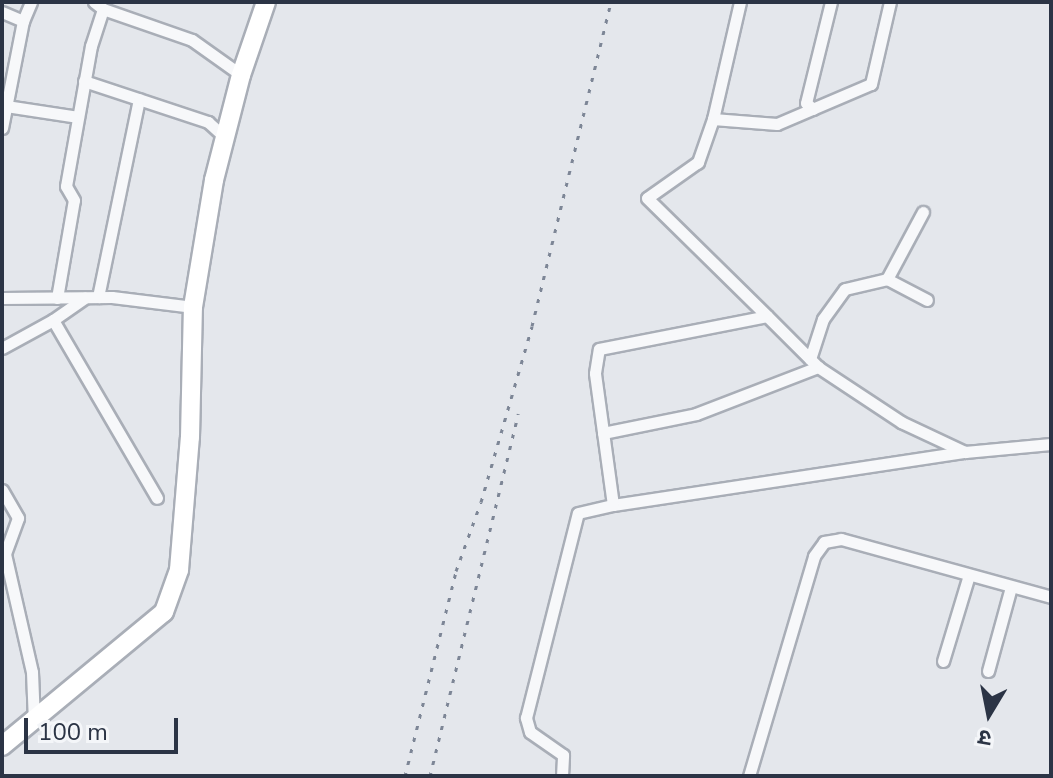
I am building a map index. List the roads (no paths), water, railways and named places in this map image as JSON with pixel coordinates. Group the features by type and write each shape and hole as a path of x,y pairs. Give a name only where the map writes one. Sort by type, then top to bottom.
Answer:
{"main road":[{"path":"2,746 164,612 179,570 185,519 193,307 214,180 241,75 266,2"}],"street":[{"path":"2,128 23,21 31,2"},
{"path":"740,2 713,119 698,162 647,198 814,363 901,422 965,452"},
{"path":"813,109 806,103 831,2"},
{"path":"713,119 777,124 871,84 890,2"},
{"path":"57,298 74,200 66,186 98,5 192,40 241,75"},
{"path":"2,12 23,21"},
{"path":"84,81 208,122 226,138"},
{"path":"2,348 92,297 139,99"},
{"path":"6,106 78,117"},
{"path":"887,279 923,212"},
{"path":"814,363 823,319 845,289 887,279 927,300"},
{"path":"2,298 92,297 193,307"},
{"path":"613,505 595,373 599,349 767,316"},
{"path":"53,320 157,498"},
{"path":"603,433 696,414 814,363"},
{"path":"562,776 563,755 530,732 526,718 578,513 613,505 965,452 1051,444"},
{"path":"2,490 18,518 4,553 32,672 34,721"},
{"path":"749,776 814,556 824,542 841,539 1051,597"},
{"path":"943,661 969,575"},
{"path":"988,671 1011,587"}],"railway":[{"path":"405,776 456,571 481,502 532,326 611,2"},
{"path":"430,776 518,414"}]}
